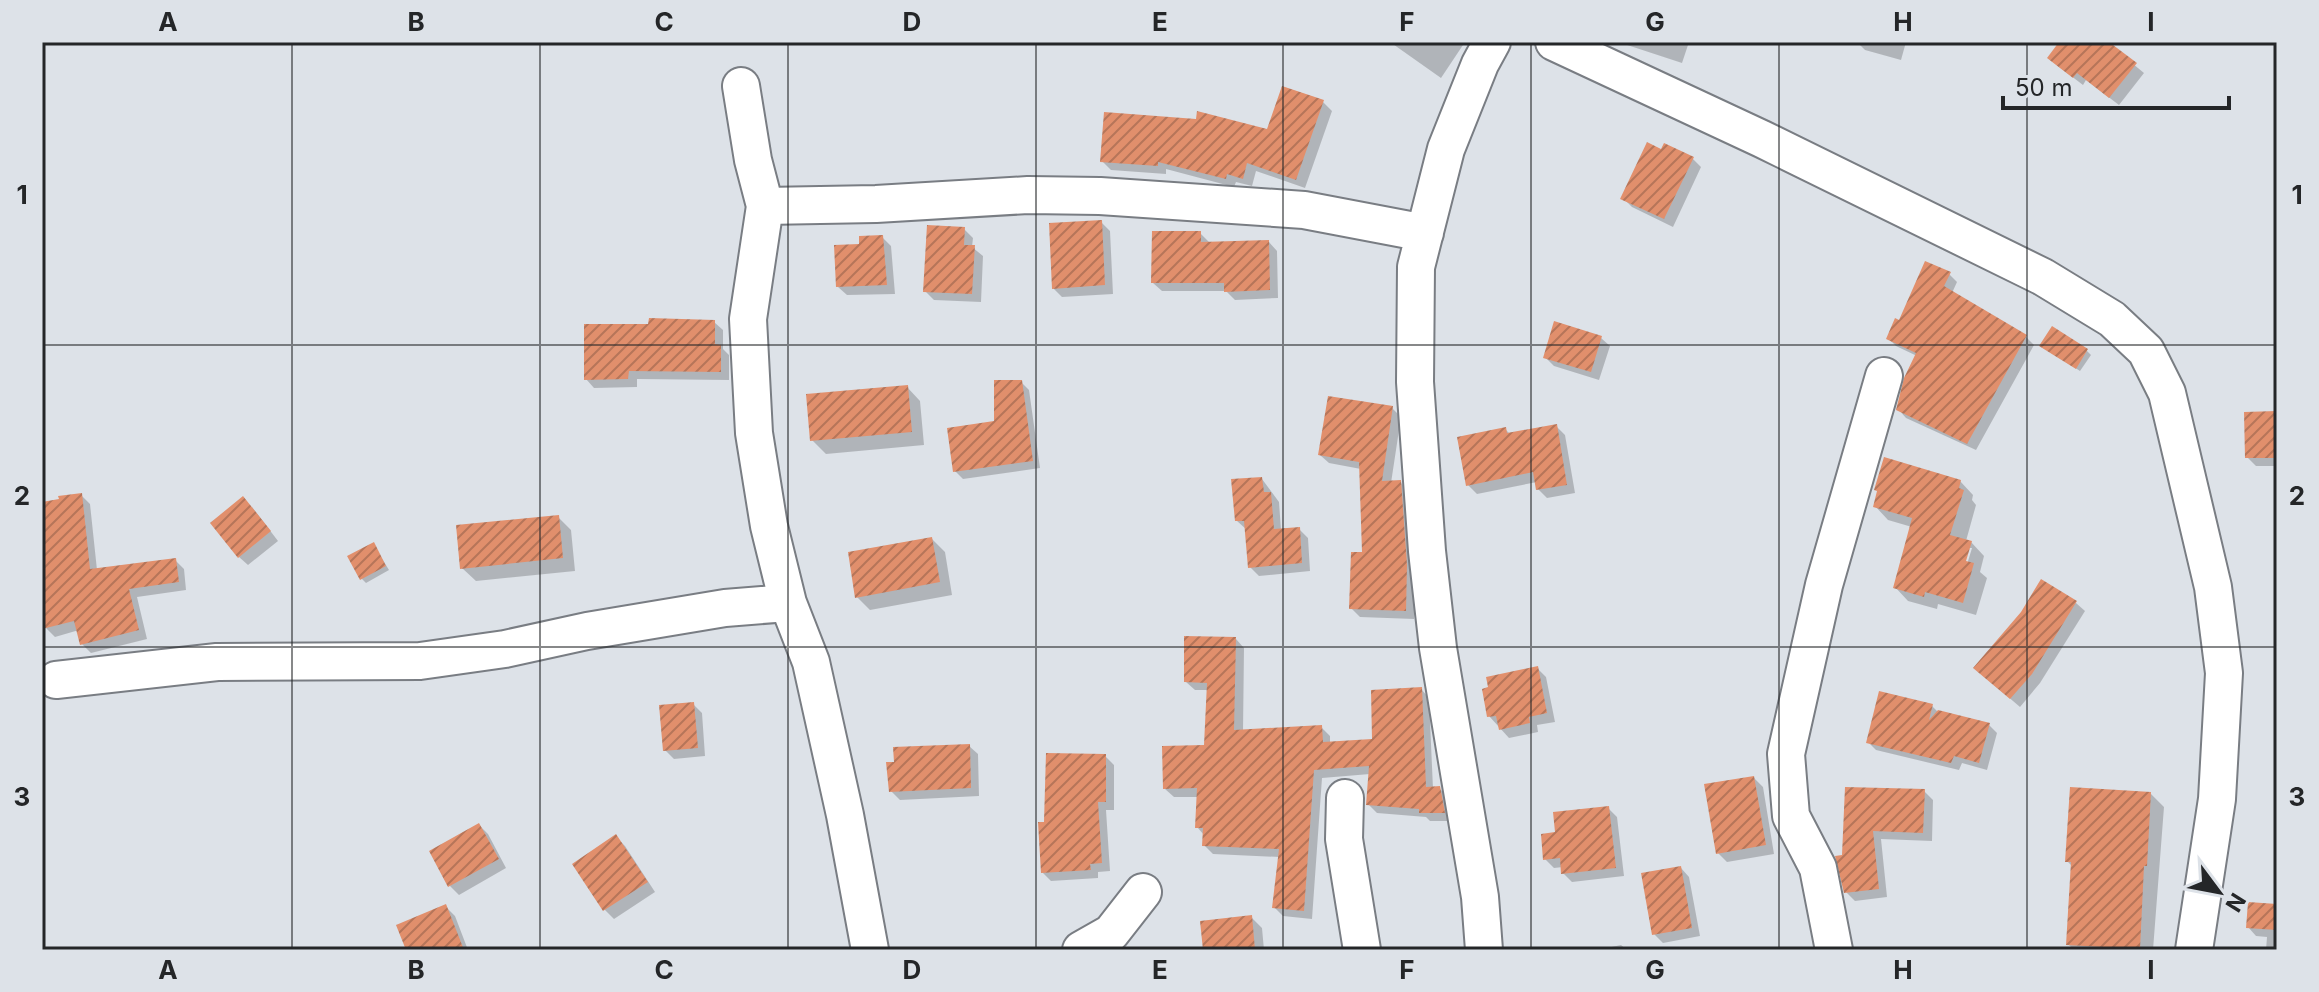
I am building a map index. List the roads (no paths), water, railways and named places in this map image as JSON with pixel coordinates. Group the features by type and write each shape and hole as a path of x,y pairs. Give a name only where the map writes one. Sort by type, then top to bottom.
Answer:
{"street":[{"path":"1484,950 1480,897 1441,663 1427,551 1415,382 1416,267 1446,149 1492,42"},
{"path":"1554,42 1762,139 2043,277 2112,319 2146,351 2167,393 2213,587 2224,673 2217,799 2194,950"},
{"path":"741,86 753,160 765,206 748,319 754,433 769,526 788,603 811,662 845,815 870,950"},
{"path":"765,206 876,204 1028,195 1100,196 1304,210 1425,233"},
{"path":"1834,950 1818,868 1791,816 1786,754 1824,585 1884,376"},
{"path":"56,680 217,662 420,661 505,649 587,631 725,608 788,603"},
{"path":"1345,798 1344,839 1362,950"},
{"path":"1081,950 1111,933 1143,892"}]}
